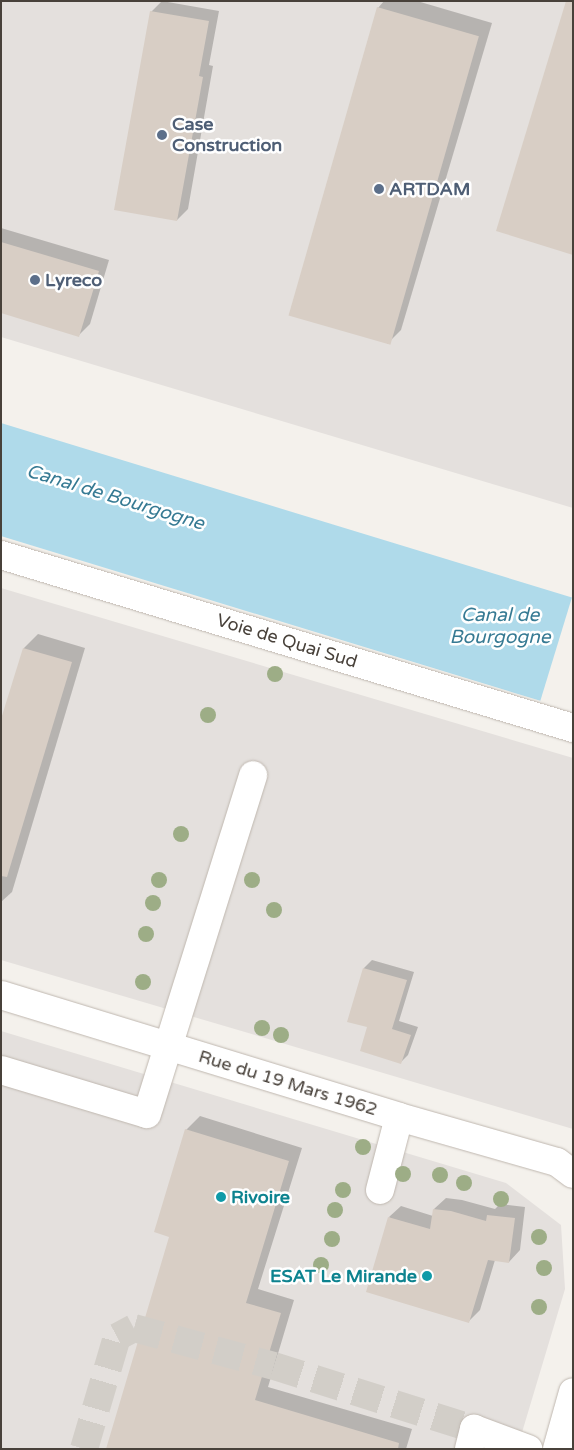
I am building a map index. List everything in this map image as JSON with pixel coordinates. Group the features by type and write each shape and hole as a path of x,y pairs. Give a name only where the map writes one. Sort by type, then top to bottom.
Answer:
{"street":[{"name":"Voie de Quai Sud","path":"1,555 573,728"},
{"path":"1,1070 147,1114 253,775"},
{"name":"Rue du 19 Mars 1962","path":"1,995 399,1117 557,1162 573,1174"},
{"path":"380,1190 399,1117"},
{"path":"557,1449 573,1392"},
{"path":"469,1449 474,1428 528,1449"}],"shaded area":[{"path":"1,1 573,1 573,508 1,337"},
{"path":"1,588 573,758 573,1129 1,960"},
{"path":"1,1031 506,1183 561,1225 565,1289 517,1449 1,1449"}],"water":[{"name":"Canal de Bourgogne","path":"1,423 572,598 540,701 1,536"}],"building":[{"path":"566,1 573,1 573,255 496,231"},
{"path":"377,7 479,36 390,345 289,316"},
{"path":"150,11 209,21 199,76 203,77 177,221 114,210"},
{"path":"1,242 99,271 79,337 1,313"},
{"path":"23,648 72,662 7,877 1,876 1,719"},
{"path":"363,968 407,980 392,1029 411,1035 401,1064 360,1051 367,1027 347,1022"},
{"path":"185,1129 289,1161 246,1303 281,1313 255,1400 399,1443 398,1449 106,1449 169,1237 154,1232"},
{"name":"ESAT Le Mirande","path":"433,1209 451,1211 486,1221 487,1215 515,1218 509,1263 488,1260 469,1323 366,1292 388,1217 430,1229"}],"tunnel":[{"path":"84,1449 117,1337 134,1328 274,1366 474,1429"}],"place":[{"name":"Case Construction","path":"162,135"},
{"name":"ARTDAM","path":"379,189"},
{"name":"Lyreco","path":"35,280"},
{"name":"Rivoire","path":"221,1197"},
{"name":"ESAT Le Mirande","path":"427,1276"}]}
